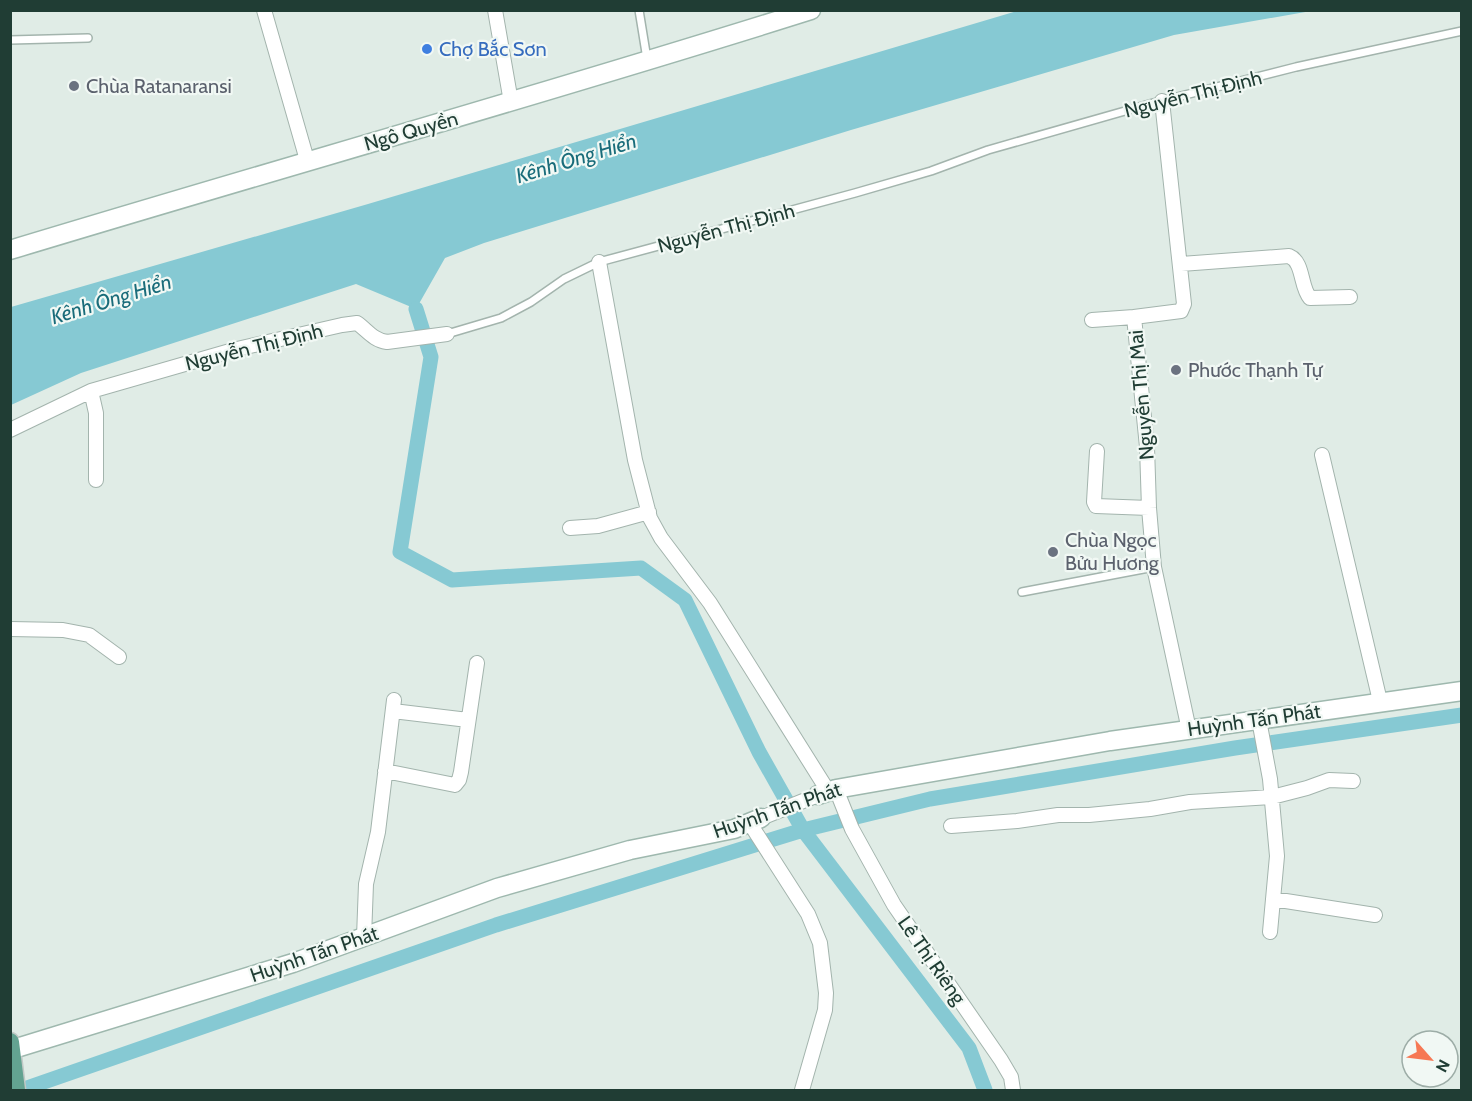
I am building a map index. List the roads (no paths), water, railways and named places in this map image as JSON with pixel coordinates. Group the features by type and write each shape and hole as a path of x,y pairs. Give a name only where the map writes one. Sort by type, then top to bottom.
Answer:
{"main road":[{"path":"11,1047 15,1082"}],"street":[{"path":"264,10 307,160"},
{"path":"495,10 512,102"},
{"name":"Ngô Quyền","path":"10,250 307,160 647,62 811,10"},
{"name":"Nguyễn Thị Mai","path":"1162,101 1184,304 1180,310 1134,317 1147,447 1154,567 1189,730"},
{"path":"1181,264 1289,256 1294,257 1305,292 1310,298 1350,297"},
{"name":"Lê Thị Riêng","path":"599,262 635,460 649,512 661,538 710,603 852,829 894,905 1001,1060 1011,1077 1014,1090"},
{"path":"1092,320 1134,317"},
{"name":"Nguyễn Thị Định","path":"10,430 91,391 237,349 353,322 380,341 406,341 447,334"},
{"path":"91,391 96,413 96,480"},
{"path":"1097,451 1094,502 1096,506 1149,508"},
{"path":"1322,455 1380,701"},
{"path":"570,528 598,526 649,512"},
{"path":"10,629 63,630 88,635 119,657"},
{"path":"385,771 455,785 461,772 477,663"},
{"name":"Huỳnh Tấn Phát","path":"11,1047 293,963 497,888 630,850 756,825 830,793 975,763 1189,730 1261,728 1380,701 1461,691"},
{"path":"364,937 366,884 378,832 393,706 468,720"},
{"path":"1261,728 1270,779 1277,856 1270,932"},
{"path":"951,826 1058,815 1089,815 1150,809 1200,801 1272,797 1329,780 1353,781"},
{"path":"756,825 808,914 820,943 826,993 825,1010 802,1090"},
{"path":"1273,899 1375,915"}],"lane":[{"path":"639,10 647,62"},
{"name":"Nguyễn Thị Định","path":"447,334 501,318 531,302 564,279 599,262 855,193 931,171 988,150 1162,101 1296,67 1461,31"},
{"path":"10,40 87,38"},
{"path":"1022,592 1154,567"}],"water":[{"name":"Kênh Ông Hiển","path":"1017,11 1311,11 1174,35 851,130 484,243 445,258 416,309 356,284 81,373 11,405 11,307 368,204"}],"waterway":[{"path":"416,309 431,357 400,552 452,580 641,568 685,600 759,752 803,830 969,1048 985,1090"},
{"path":"21,1090 496,925 803,830 930,799 1235,748 1462,715"}],"place":[{"name":"Chợ Bắc Sơn","path":"427,49"},
{"name":"Chùa Ratanaransi","path":"74,86"},
{"name":"Phước Thạnh Tự","path":"1176,370"},
{"name":"Chùa Ngọc Bửu Hương","path":"1053,552"}]}
